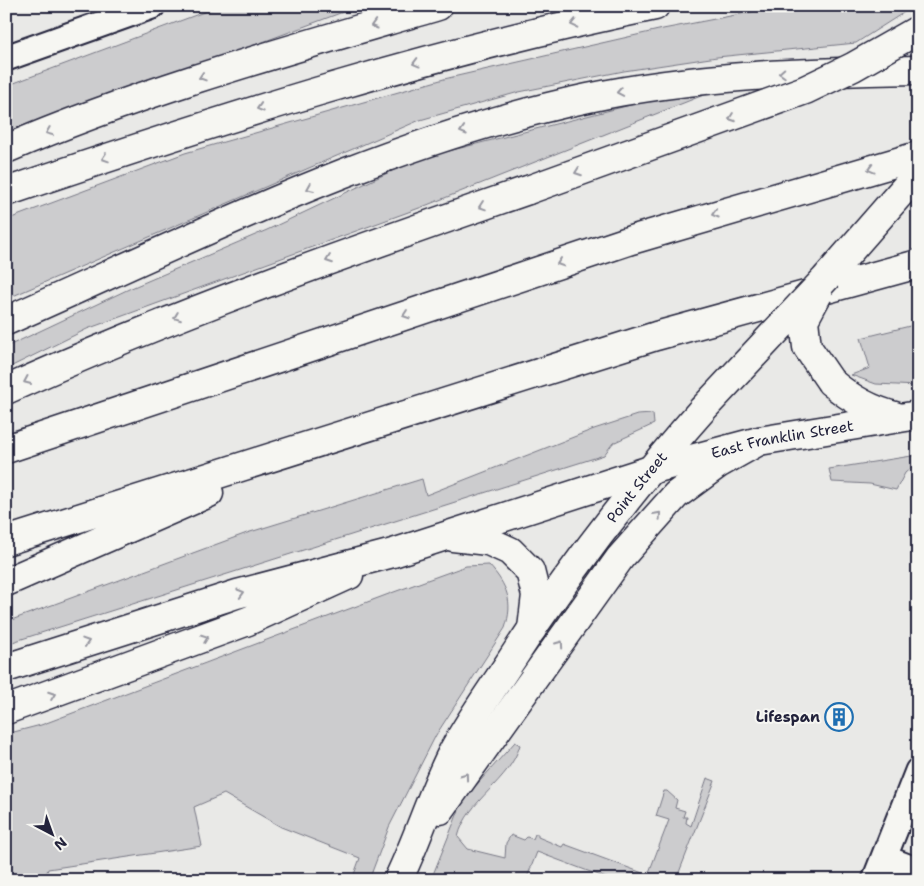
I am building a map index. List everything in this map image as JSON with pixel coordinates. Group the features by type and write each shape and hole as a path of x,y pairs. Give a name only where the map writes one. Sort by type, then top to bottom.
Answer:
{"main road":[{"path":"6,149 101,111 174,86 438,6"},
{"path":"6,192 206,124 310,93 510,39 656,6"},
{"path":"6,390 139,332 223,299 805,90 853,67 918,30"},
{"path":"6,321 365,165 477,126 589,98 696,81 804,72 918,70"},
{"path":"6,449 631,240 918,156"},
{"name":"Point Street","path":"398,880 416,843 452,754 559,588 650,470 702,410 827,277 918,173"},
{"path":"6,542 656,336 918,264"},
{"path":"827,277 804,320 807,347 831,382 860,403 875,411 908,416"},
{"name":"East Franklin Street","path":"393,553 650,470 760,441 908,416"},
{"path":"6,582 339,436"},
{"name":"Point Street","path":"416,843 620,558 676,495 718,464 760,441"},
{"path":"444,536 488,541 510,551 530,571 536,595 532,628"},
{"path":"6,668 237,594 393,553"},
{"path":"6,710 248,622 310,595 393,553"}],"street":[{"path":"6,58 152,6"},
{"path":"918,771 879,869 918,871"}],"shaded area":[{"path":"220,6 359,6 6,138 6,86"},
{"path":"782,6 914,6 856,43 717,57 624,71 519,92 420,120 6,299 6,220 185,153 444,79 663,29"},
{"path":"706,94 422,207 87,329 6,369 6,347 129,289 267,230 417,159 666,96"},
{"path":"918,324 918,386 876,384 851,375 870,368 861,338"},
{"path":"653,414 654,424 613,443 604,455 6,644 6,622 247,533 422,479 426,495 594,429 637,415"},
{"path":"918,455 918,462 905,473 896,490 870,484 832,482 829,469"},
{"path":"489,565 507,594 509,610 505,628 436,735 389,827 369,880 352,880 360,858 281,827 224,794 194,807 202,846 48,869 44,880 6,880 6,734 41,725 466,566"},
{"path":"515,742 520,745 515,758 470,812 463,824 458,837 468,849 505,858 506,843 511,835 524,840 527,837 533,839 535,834 538,834 538,837 562,847 564,844 648,875 669,820 656,816 664,791 667,791 677,800 675,808 685,811 683,817 687,817 686,823 691,826 707,778 715,781 676,880 612,880 537,852 526,880 438,880 432,877 463,800"}],"place":[{"name":"Lifespan","path":"839,717"}]}
